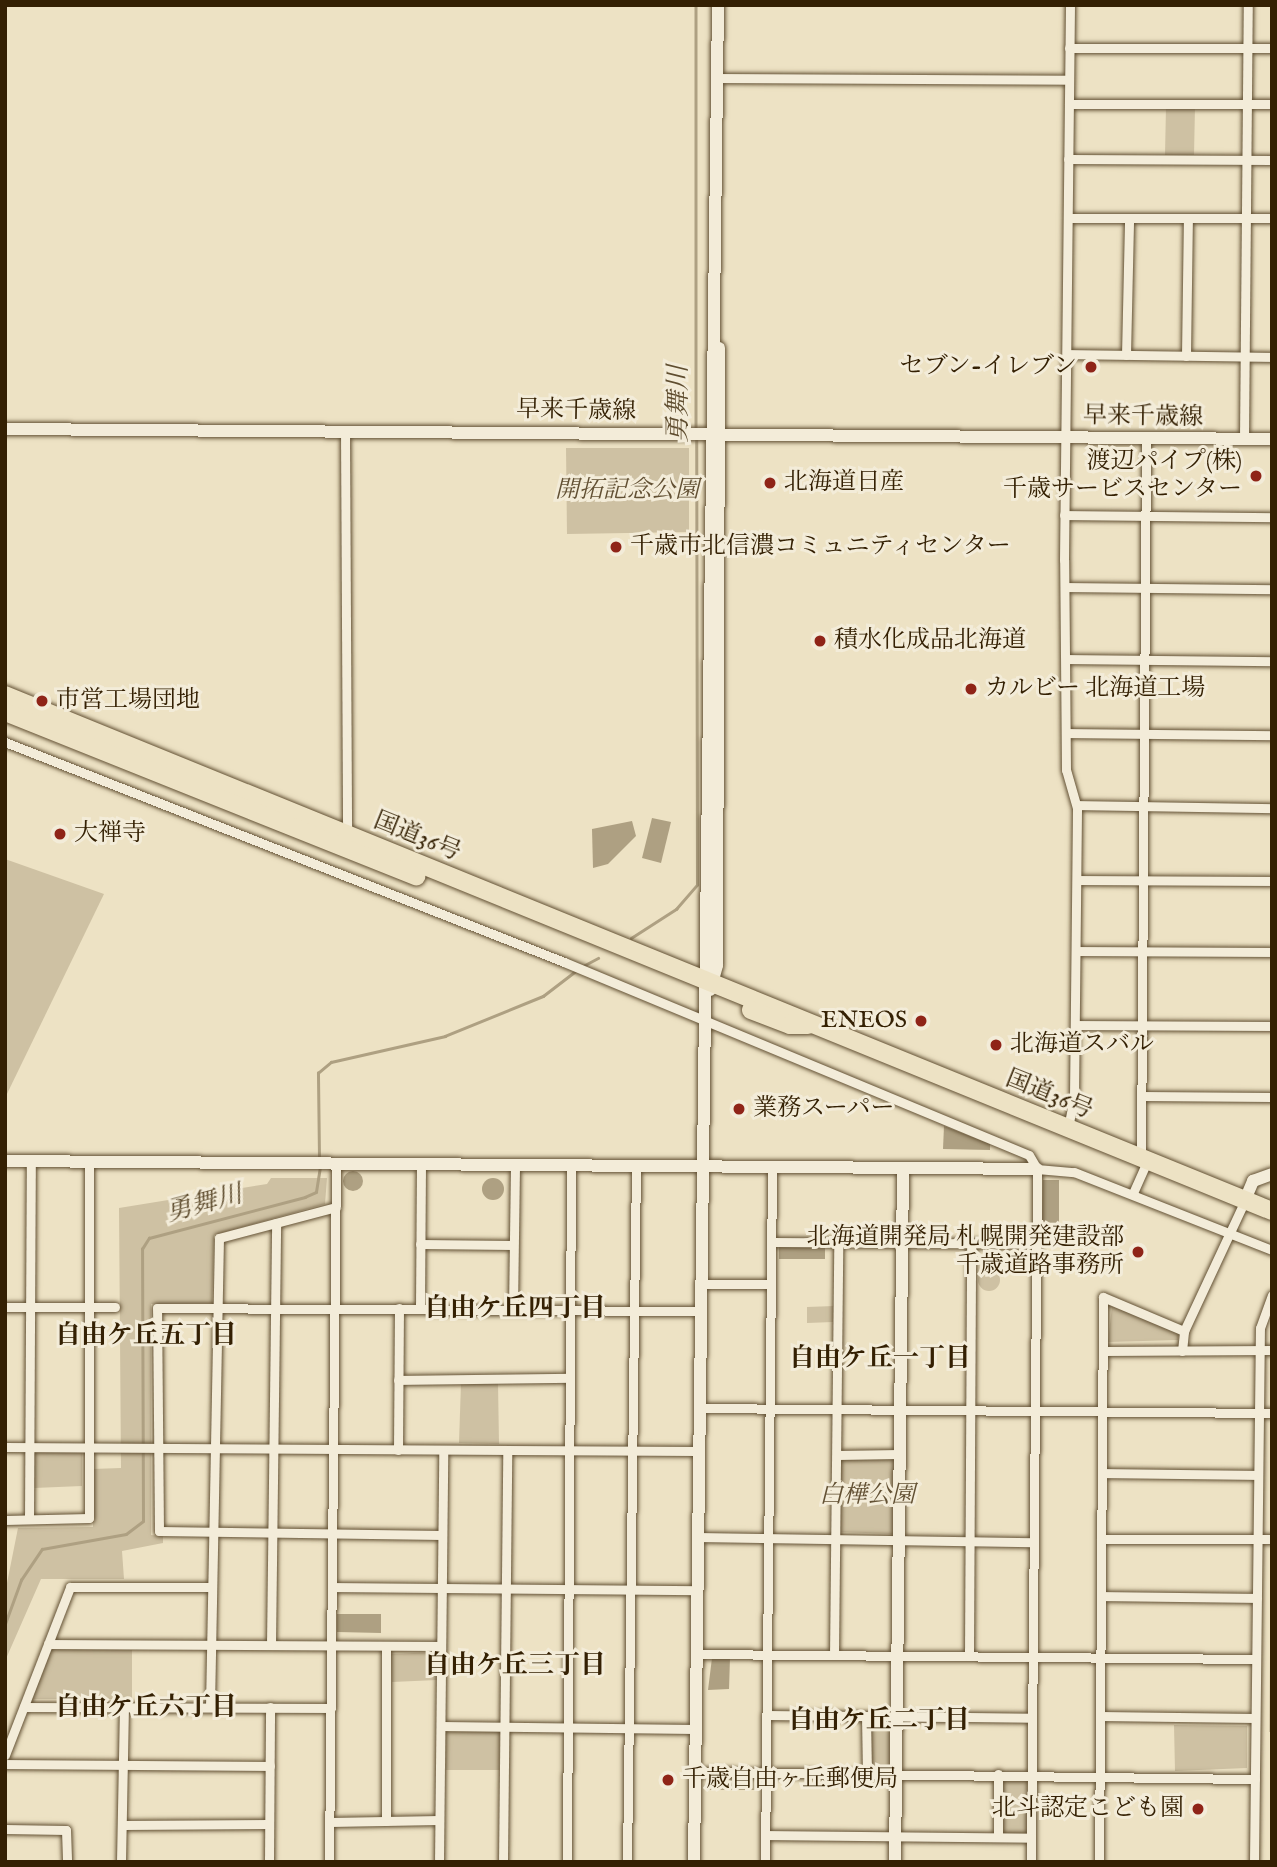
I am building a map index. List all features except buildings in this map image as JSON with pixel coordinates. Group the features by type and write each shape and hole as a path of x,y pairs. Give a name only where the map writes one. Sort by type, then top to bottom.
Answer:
{"highway":[{"name":"国道36号","path":"5,695 344,840"},
{"name":"国道36号","path":"5,712 344,840 709,986 790,1025 808,1025 1272,1211"}],"street":[{"path":"694,1862 700,1166 709,986 706,434 716,332 718,5"},
{"path":"1068,1129 1075,1026 1077,880 1077,805 1066,770 1067,587 1064,515 1070,5"},
{"path":"1244,439 1248,5"},
{"path":"1069,48 1272,48"},
{"path":"719,78 1069,80"},
{"path":"1069,104 1272,104"},
{"path":"1068,159 1272,160"},
{"path":"1068,218 1272,218"},
{"path":"1126,355 1129,218"},
{"path":"1186,356 1188,218"},
{"path":"1067,354 1272,358"},
{"name":"早来千歳線","path":"5,429 1272,439"},
{"path":"344,840 345,430"},
{"path":"1133,1193 1144,1160 1141,1096 1146,438"},
{"path":"1064,515 1272,517"},
{"path":"1067,587 1272,589"},
{"path":"1066,659 1272,662"},
{"path":"1066,733 1272,735"},
{"path":"5,742 564,962 705,1024 1029,1155 1037,1169 1031,1862"},
{"path":"1077,805 1272,808"},
{"path":"1077,880 1272,881"},
{"path":"1076,951 1272,952"},
{"path":"1075,1026 1272,1026"},
{"path":"1141,1096 1272,1097"},
{"path":"5,1161 1037,1169 1074,1172 1272,1250"},
{"path":"29,1520 31,1161"},
{"path":"5,1520 89,1518 89,1162"},
{"path":"329,1862 336,1207 333,1162"},
{"path":"420,1308 421,1164"},
{"path":"513,1309 514,1166"},
{"path":"567,1862 572,1167"},
{"path":"627,1862 636,1167"},
{"path":"765,1862 772,1168"},
{"path":"895,1862 903,1169"},
{"path":"1182,1351 1184,1331 1226,1231 1253,1181 1272,1174"},
{"path":"210,1706 219,1238 336,1207"},
{"path":"271,1645 276,1223"},
{"path":"772,1242 1037,1244"},
{"path":"834,1655 838,1243"},
{"path":"420,1244 513,1245"},
{"path":"969,1656 971,1244"},
{"path":"699,1284 771,1284"},
{"path":"1254,1862 1259,1351 1272,1295"},
{"path":"1099,1862 1103,1297 1184,1331"},
{"path":"5,1307 114,1307"},
{"path":"442,1535 159,1531 156,1447 157,1308 699,1311"},
{"path":"398,1450 399,1308"},
{"path":"1103,1351 1272,1350"},
{"path":"398,1380 569,1378"},
{"path":"698,1408 1272,1413"},
{"path":"5,1447 398,1450 569,1448 698,1451"},
{"path":"439,1862 443,1450"},
{"path":"503,1862 507,1450"},
{"path":"837,1455 899,1454"},
{"path":"1102,1473 1258,1475"},
{"path":"697,1537 1033,1542"},
{"path":"1101,1539 1272,1539"},
{"path":"332,1587 506,1586 697,1590"},
{"path":"5,1755 70,1587 212,1587"},
{"path":"1101,1596 1257,1598"},
{"path":"48,1644 441,1646"},
{"path":"386,1646 386,1821"},
{"path":"696,1654 1256,1659"},
{"path":"121,1862 124,1706"},
{"path":"24,1707 331,1708"},
{"path":"269,1862 270,1707"},
{"path":"767,1715 1032,1718"},
{"path":"866,1716 867,1773"},
{"path":"1100,1716 1255,1718"},
{"path":"441,1726 695,1729"},
{"path":"5,1764 270,1766"},
{"path":"695,1772 1031,1774 1255,1779"},
{"path":"998,1774 998,1838"},
{"path":"330,1822 439,1820"},
{"path":"122,1825 269,1824"},
{"path":"5,1829 66,1830 67,1862"},
{"path":"766,1835 1031,1838"}],"green space":[{"path":"1166,107 1195,107 1194,155 1165,155"},
{"name":"開拓記念公園","path":"566,448 689,448 689,532 567,534"},
{"path":"5,859 104,894 5,1098"},
{"path":"271,1178 327,1178 325,1204 214,1235 212,1303 151,1304 151,1535 163,1536 163,1543 122,1551 124,1579 41,1579 5,1661 5,1593 18,1528 93,1527 92,1469 121,1468 119,1208 267,1184"},
{"path":"989,1269 997,1272 1000,1280 997,1288 989,1291 981,1288 978,1280 981,1272"},
{"path":"834,1306 833,1322 807,1323 807,1307"},
{"path":"1112,1306 1178,1332 1178,1340 1108,1342"},
{"path":"461,1383 498,1383 499,1444 459,1443"},
{"path":"34,1451 82,1451 82,1486 34,1488"},
{"name":"白樺公園","path":"895,1458 893,1534 839,1532 840,1459"},
{"path":"1272,1574 1272,1732 1269,1732 1271,1576"},
{"path":"51,1649 132,1650 132,1699 32,1699"},
{"path":"436,1652 437,1680 392,1682 391,1654"},
{"path":"870,1722 894,1722 895,1770 871,1769"},
{"path":"1174,1725 1247,1726 1247,1768 1175,1771"},
{"path":"446,1732 500,1732 499,1770 446,1770"},
{"path":"1002,1780 1027,1780 1027,1833 1001,1833"}],"shaded area":[{"path":"652,818 671,822 661,863 642,858"},
{"path":"632,821 636,836 608,864 593,868 592,829"},
{"path":"944,1126 990,1144 990,1150 943,1149"},
{"path":"349,1171 357,1171 363,1181 357,1191 349,1191 343,1185 343,1177"},
{"path":"493,1178 501,1181 504,1189 501,1197 493,1200 485,1197 482,1189 485,1181"},
{"path":"1043,1180 1059,1180 1059,1229 1042,1228"},
{"path":"825,1244 825,1259 779,1259 779,1245"},
{"path":"337,1614 381,1614 381,1633 337,1632"},
{"path":"712,1658 730,1658 729,1689 708,1690"},
{"path":"707,1776 754,1776 755,1790 707,1790"}],"waterway":[{"name":"勇舞川","path":"696,5 696,432"},
{"name":"勇舞川","path":"631,938 676,909 697,885 696,438"},
{"name":"勇舞川","path":"583,966 598,958"},
{"name":"勇舞川","path":"319,1158 318,1073 331,1062 445,1036 543,996 577,970"},
{"name":"勇舞川","path":"5,1624 21,1580 42,1549 126,1534 143,1521 142,1249 149,1238 305,1197 316,1192 320,1168"}],"place":[{"name":"セブン-イレブン","path":"1091,367"},
{"name":"渡辺パイプ(株) 千歳サービスセンター","path":"1256,476"},
{"name":"北海道日産","path":"770,483"},
{"name":"千歳市北信濃コミュニティセンター","path":"616,547"},
{"name":"積水化成品北海道","path":"820,641"},
{"name":"カルビー 北海道工場","path":"971,689"},
{"name":"市営工場団地","path":"42,701"},
{"name":"大禅寺","path":"60,834"},
{"name":"ENEOS","path":"921,1021"},
{"name":"北海道スバル","path":"996,1045"},
{"name":"業務スーパー","path":"739,1109"},
{"name":"北海道開発局 札幌開発建設部 千歳道路事務所","path":"1138,1252"},
{"name":"千歳自由ヶ丘郵便局","path":"668,1780"},
{"name":"北斗認定こども園","path":"1198,1809"}],"district":[{"name":"自由ケ丘四丁目","path":"515,1309"},
{"name":"自由ケ丘五丁目","path":"146,1336"},
{"name":"自由ケ丘一丁目","path":"880,1359"},
{"name":"自由ケ丘三丁目","path":"515,1666"},
{"name":"自由ケ丘六丁目","path":"146,1708"},
{"name":"自由ケ丘二丁目","path":"879,1721"}]}
